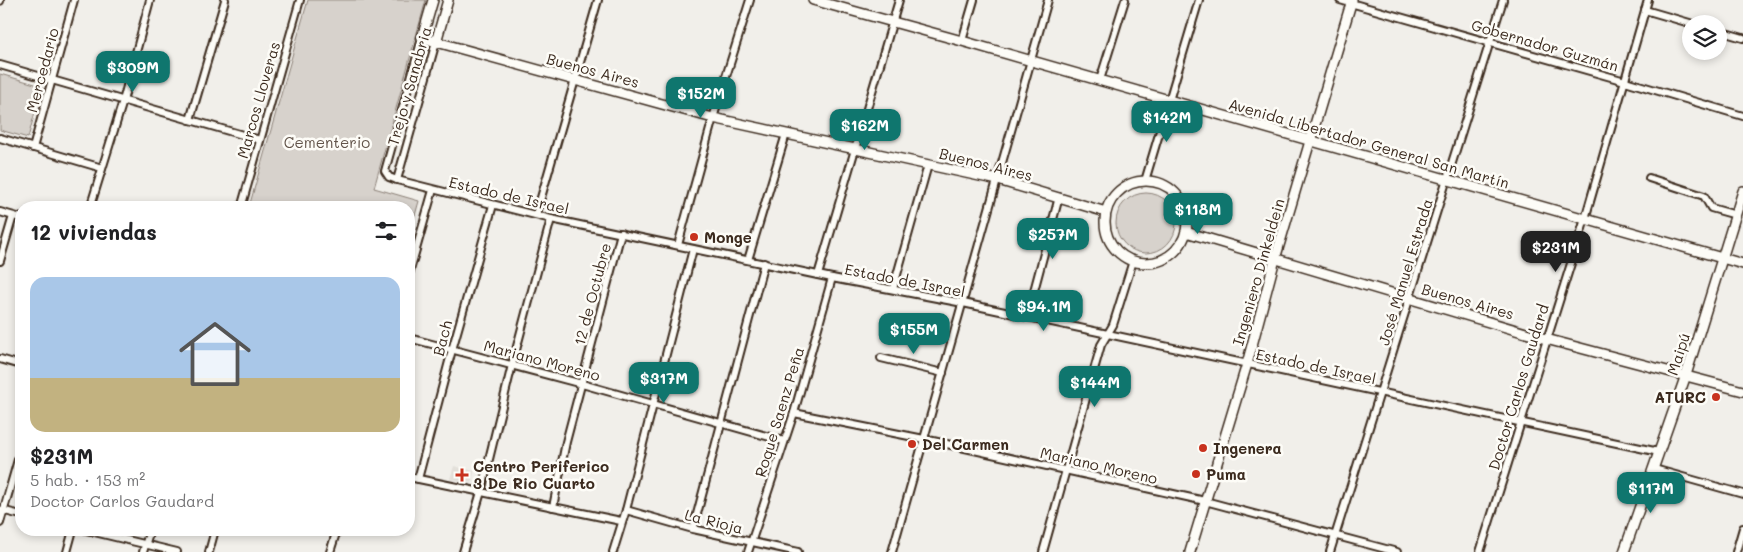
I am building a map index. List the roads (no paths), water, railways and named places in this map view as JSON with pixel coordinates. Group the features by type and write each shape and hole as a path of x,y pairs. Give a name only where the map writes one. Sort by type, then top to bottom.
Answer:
{"main road":[{"name":"Trejo y Sanabria","path":"422,38 433,0"},
{"name":"Trejo y Sanabria","path":"436,42 448,0"},
{"name":"Avenida Libertador General San Martín","path":"814,0 1743,264"},
{"name":"Ingeniero Dinkeldein","path":"1190,552 1247,364 1275,259 1351,2"},
{"name":"Buenos Aires","path":"422,38 713,118 998,180 1106,212"},
{"path":"1145,181 1156,182 1175,192 1182,201 1187,216 1186,232 1181,244 1172,254 1160,261 1146,263 1133,261 1122,255 1110,241 1105,224 1106,212 1112,200 1121,190 1132,184 1145,181"},
{"name":"Maipú","path":"1624,552 1686,376 1743,191"},
{"name":"Buenos Aires","path":"1186,232 1546,339 1743,391"}],"street":[{"name":"Mercedario","path":"33,148 74,0"},
{"path":"92,201 150,0"},
{"path":"190,120 225,0"},
{"name":"Marcos Lloveras","path":"243,201 298,0"},
{"path":"536,215 598,0"},
{"path":"678,245 713,118 750,0"},
{"path":"818,275 899,0"},
{"path":"962,41 974,0"},
{"path":"892,552 1048,0"},
{"path":"1100,80 1125,0"},
{"path":"1145,181 1199,0"},
{"name":"Gobernador Guzmán","path":"1340,0 1743,116"},
{"name":"José Manuel Estrada","path":"1330,552 1503,0"},
{"name":"Doctor Carlos Gaudard","path":"1480,552 1585,218 1648,0"},
{"path":"1645,10 1682,21"},
{"path":"1727,33 1743,38"},
{"name":"Trejo y Sanabria","path":"385,171 422,38"},
{"name":"Trejo y Sanabria","path":"397,180 436,42"},
{"path":"0,65 260,140"},
{"path":"748,260 786,134"},
{"path":"0,138 102,168"},
{"path":"893,289 928,164"},
{"name":"Estado de Israel","path":"385,171 388,177 397,180 551,219 832,278 963,303 1108,336 1660,452"},
{"path":"1649,178 1704,196 1711,208 1736,215"},
{"path":"415,253 433,190"},
{"path":"1027,317 1059,197"},
{"name":"Bach","path":"418,479 493,205"},
{"path":"0,212 13,216 0,261"},
{"path":"463,552 481,492 512,365 551,219"},
{"name":"12 de Octubre","path":"553,506 566,442 621,233"},
{"path":"613,552 621,521 626,510 693,249"},
{"path":"1043,552 1101,345 1113,325 1133,261"},
{"path":"693,529 764,263"},
{"name":"Roque Saenz Peña","path":"748,552 794,413 832,278"},
{"name":"Mariano Moreno","path":"415,340 653,403 784,441"},
{"path":"881,358 943,373"},
{"path":"0,359 15,363"},
{"name":"Mariano Moreno","path":"794,413 924,439 1205,501 1396,552"},
{"path":"0,523 2,510 15,468"},
{"path":"1654,468 1743,494"},
{"path":"415,478 621,521"},
{"path":"2,510 15,513"},
{"name":"La Rioja","path":"626,510 693,529 798,552"},
{"path":"1736,552 1743,528"},
{"path":"67,552 71,536"},
{"path":"112,536 177,552"},
{"path":"143,552 148,536"},
{"path":"209,552 213,536"},
{"path":"330,552 335,536"}],"place":[{"name":"Monge","path":"694,237"},
{"name":"ATURC","path":"1716,397"},
{"name":"Del Carmen","path":"912,444"},
{"name":"Ingenera","path":"1203,448"},
{"name":"Puma","path":"1196,474"},
{"name":"Centro Periferico 3 De Rio Cuarto","path":"462,475"}],"park label":[{"name":"Cementerio","path":"327,142"}]}
